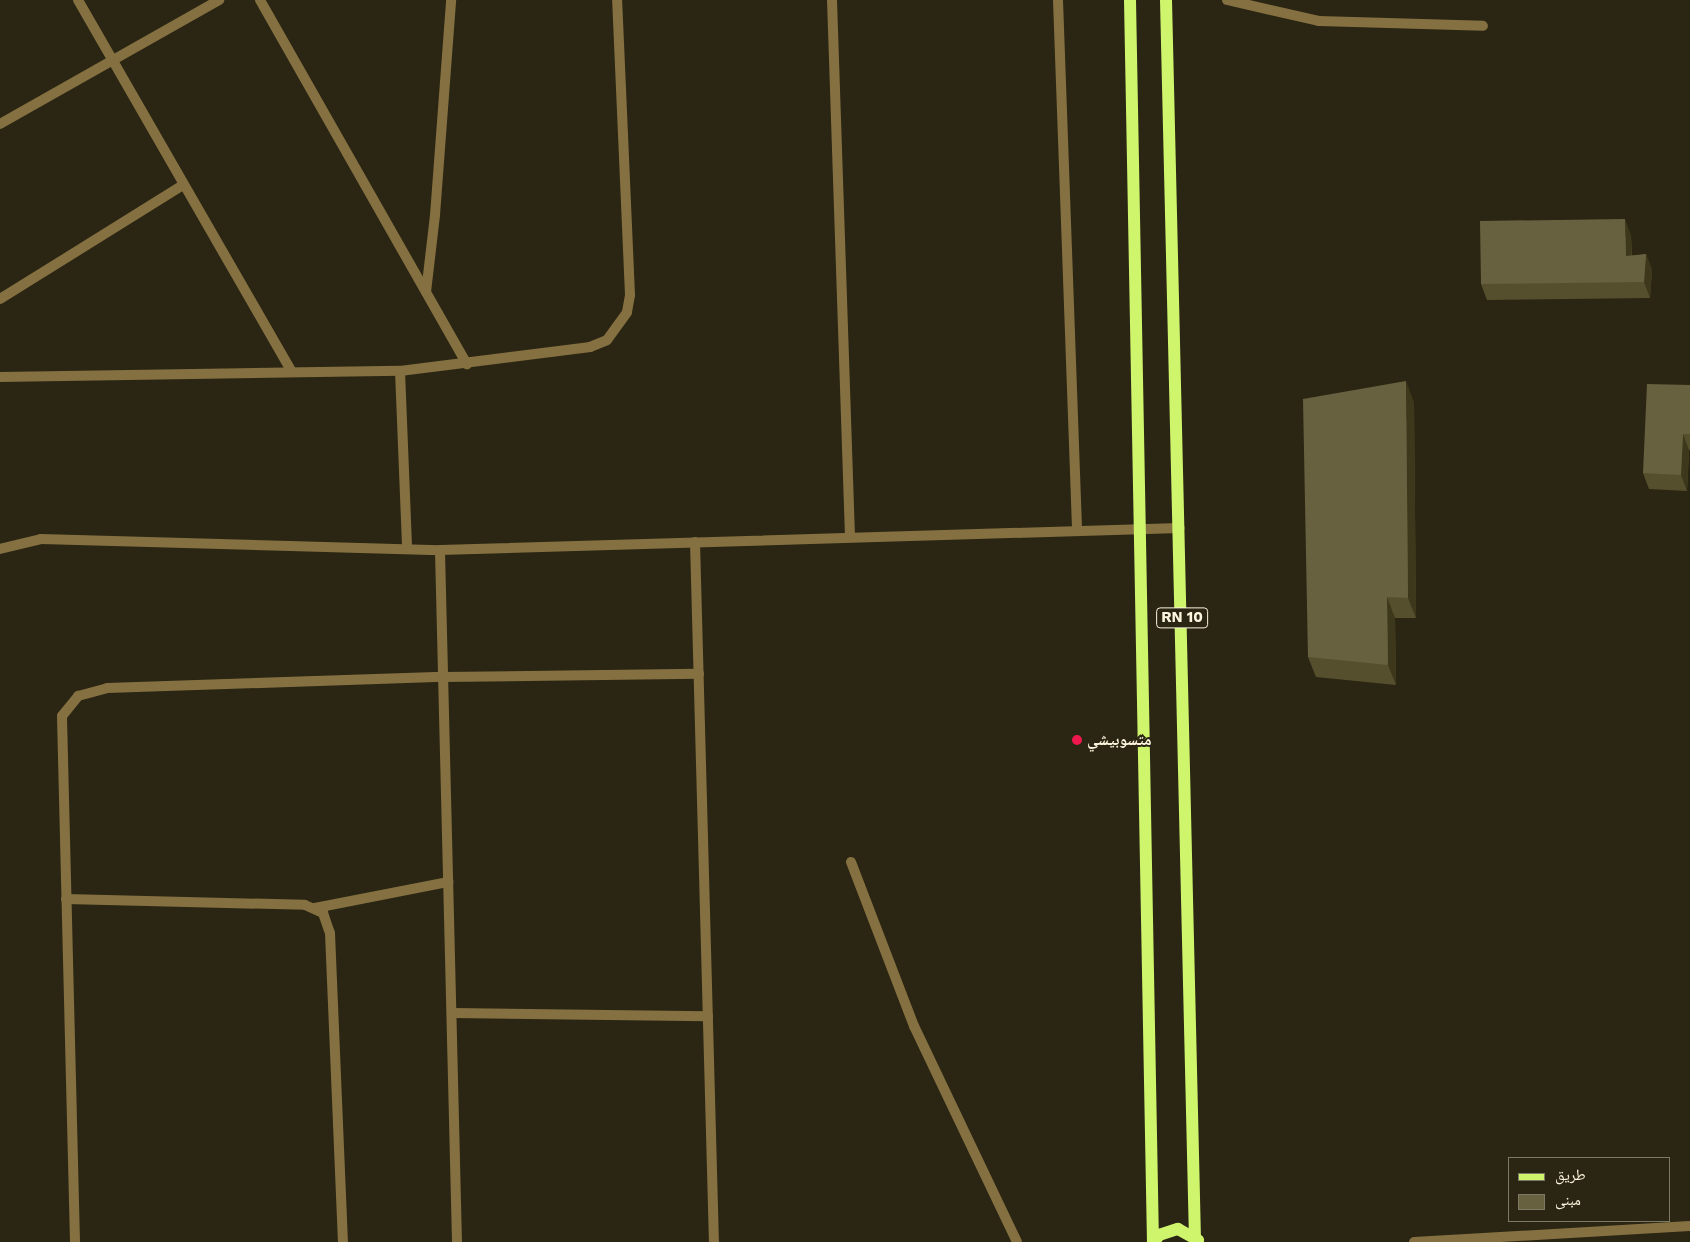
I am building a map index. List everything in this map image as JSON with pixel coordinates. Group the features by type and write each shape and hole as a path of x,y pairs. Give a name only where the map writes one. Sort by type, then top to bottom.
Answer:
{"main road":[{"name":"RN 10","path":"1130,0 1153,1242"},
{"name":"RN 10","path":"1153,1242 1169,1230 1178,1229 1197,1239 1166,0"}],"street":[{"path":"78,0 182,185 291,371"},
{"path":"0,124 219,0"},
{"path":"260,0 467,364"},
{"path":"426,292 435,215 450,0"},
{"path":"0,377 291,371 400,371 467,364 599,345 614,332 627,312 630,295 617,0"},
{"path":"832,0 850,536"},
{"path":"1058,0 1077,529"},
{"path":"1227,0 1319,21 1483,26"},
{"path":"0,299 182,185"},
{"path":"400,371 407,549"},
{"path":"0,549 41,539 440,550 1140,527 1180,528"},
{"path":"695,542 714,1242"},
{"path":"440,550 457,1242"},
{"path":"75,1242 62,716 78,696 108,688 443,677 699,674"},
{"path":"851,862 914,1026 1018,1242"},
{"path":"315,908 448,882"},
{"path":"66,899 305,905 323,913 330,933 343,1242"},
{"path":"452,1013 708,1016"},
{"path":"1414,1242 1690,1226"}],"building":[{"path":"1625,219 1626,256 1646,254 1644,282 1481,284 1480,221"},
{"path":"1406,381 1408,598 1387,597 1388,665 1308,657 1303,399"},
{"path":"1647,384 1690,385 1690,434 1683,434 1681,475 1643,473"}],"place":[{"name":"متسوبيشي","path":"1077,740"}]}
